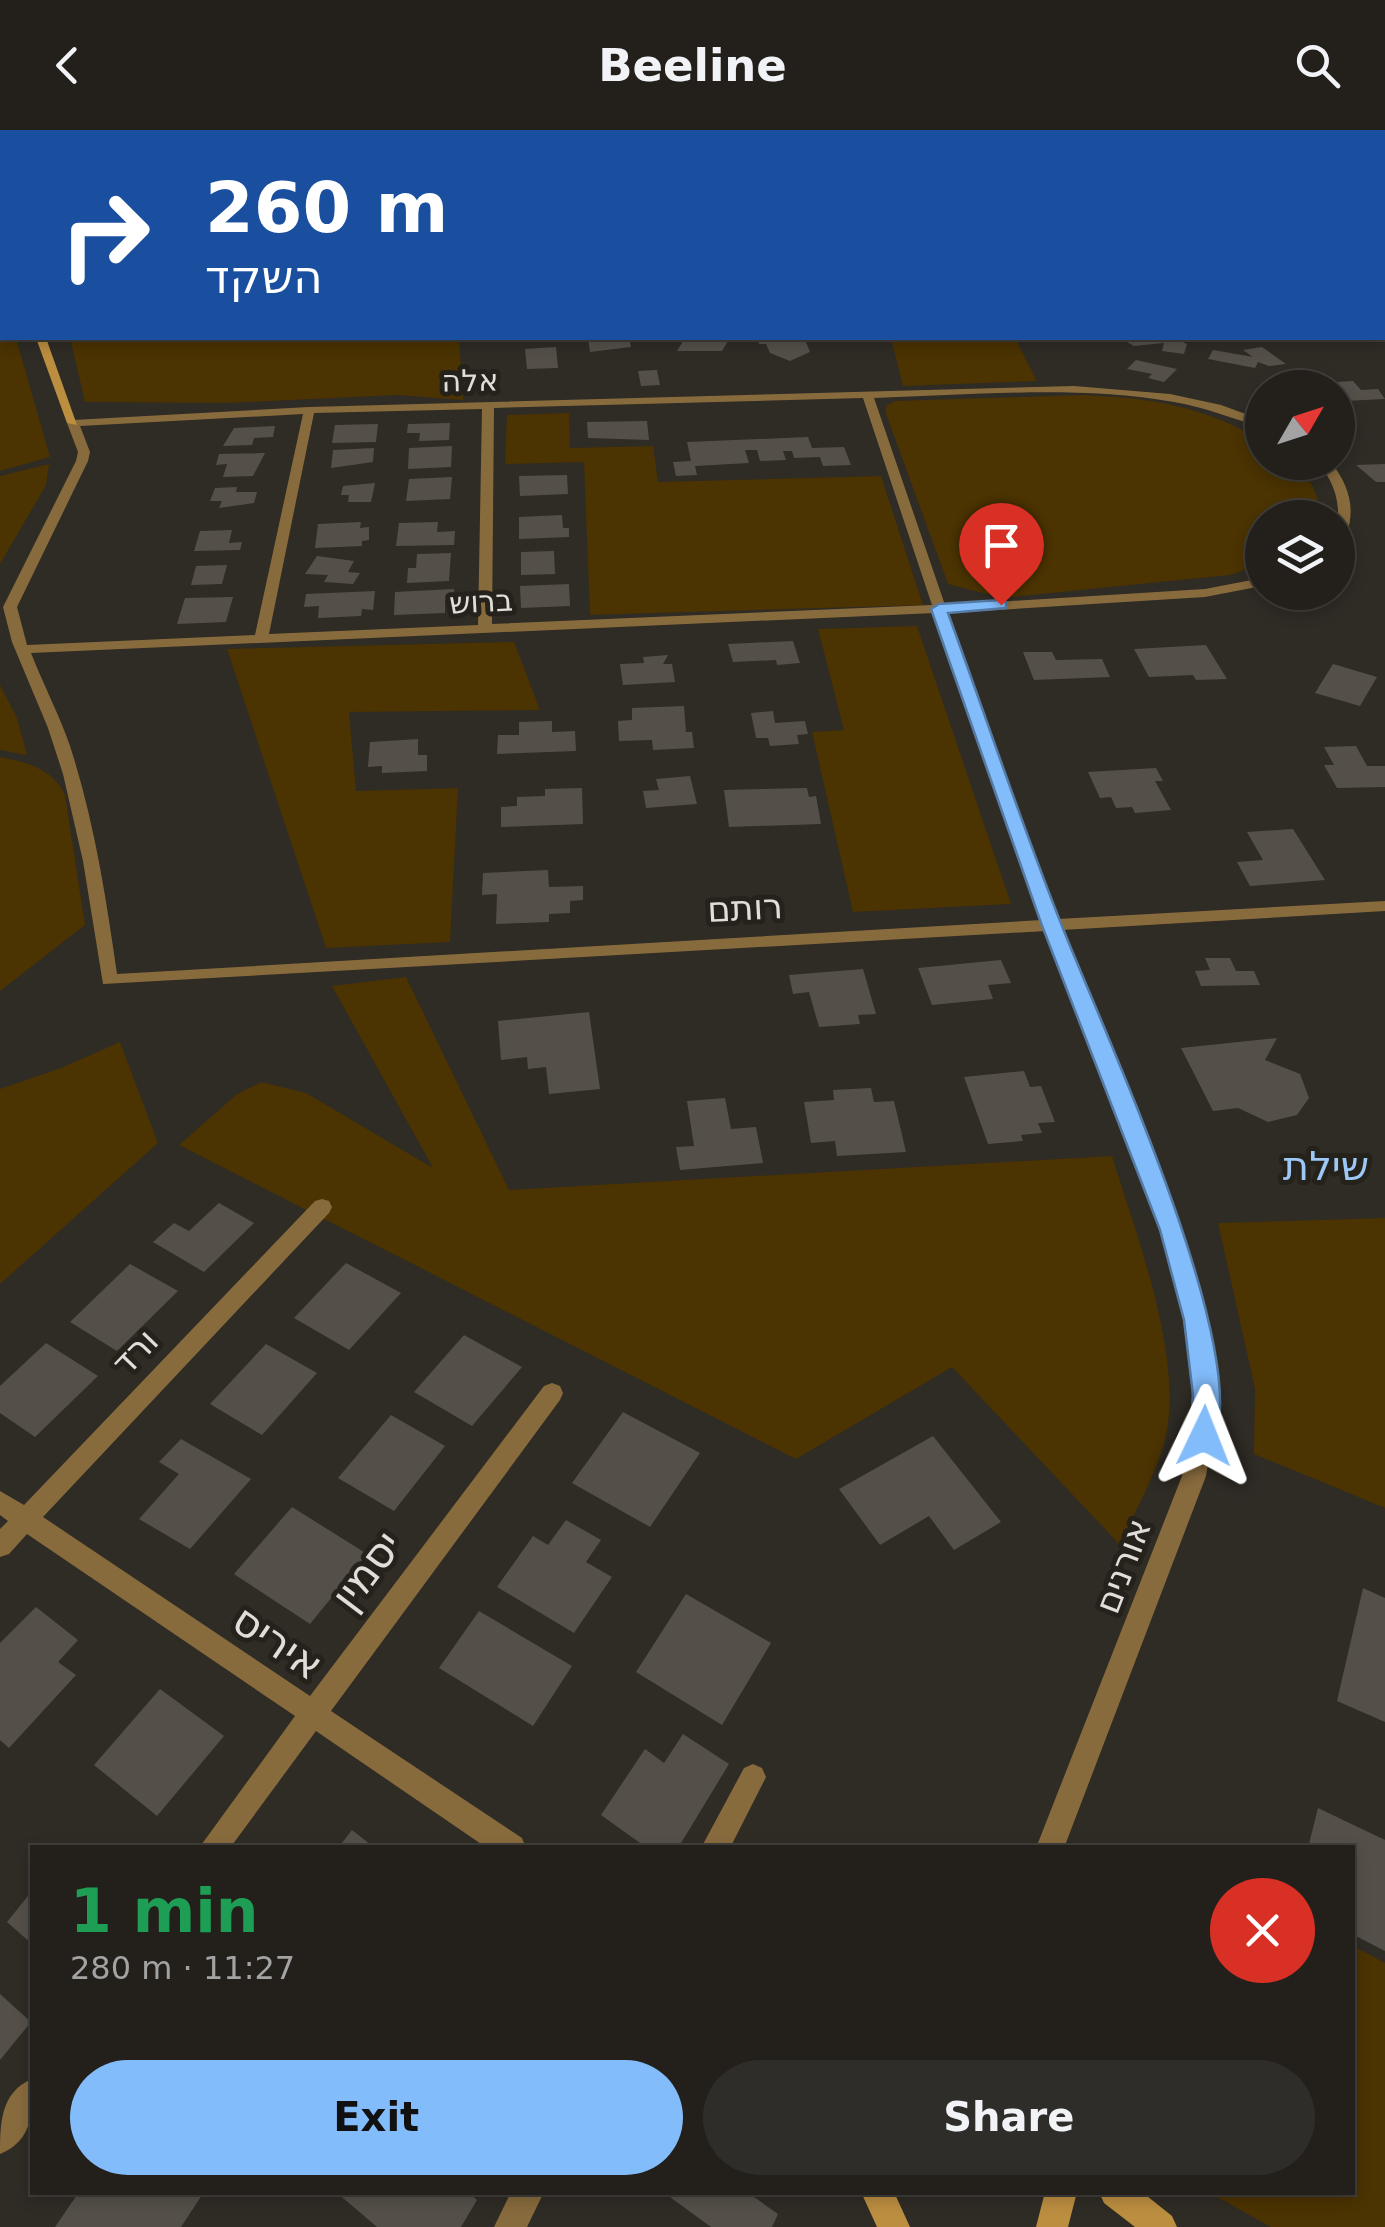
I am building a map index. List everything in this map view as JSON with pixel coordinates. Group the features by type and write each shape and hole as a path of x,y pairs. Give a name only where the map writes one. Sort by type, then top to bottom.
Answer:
{"main road":[{"path":"43,340 73,422"},
{"path":"876,2195 876,2227"},
{"path":"878,2195 894,2227"},
{"path":"1052,2227 1060,2195"},
{"path":"1118,2195 1161,2227"}],"street":[{"name":"אלה","path":"73,422 310,410 1074,389 1138,392 1190,400 1245,418"},
{"name":"אורנים","path":"868,396 1051,923 1172,1230 1196,1320 1206,1395 1204,1436 1194,1476 1051,1845"},
{"path":"485,629 488,405"},
{"path":"260,639 310,410"},
{"path":"25,649 14,628 10,607 82,461 82,445 73,422"},
{"name":"ברוש","path":"25,649 939,609 1205,593 1245,585"},
{"name":"רותם","path":"25,649 61,742 88,836 110,980 1385,906"},
{"name":"ורד","path":"0,1546 322,1207"},
{"name":"יסמין","path":"215,1845 552,1393"},
{"name":"איריס","path":"0,1502 508,1845"},
{"path":"717,1845 753,1777"},
{"path":"0,2139 30,2097"},
{"path":"510,2227 526,2195"}],"shaded area":[{"path":"0,340 17,340 50,457 0,471"},
{"path":"70,340 459,340 463,400 398,395 227,403 85,402"},
{"path":"892,340 1016,340 1037,381 903,386"},
{"path":"1084,395 1176,406 1245,431 1245,480 1308,480 1318,500 1245,500 1245,570 1230,575 1002,598 948,584 885,411 895,401"},
{"path":"569,413 570,448 653,446 658,482 881,476 923,605 590,615 584,462 505,464 507,415"},
{"path":"49,464 46,485 0,564 0,476"},
{"path":"917,626 1011,904 853,912 812,732 844,730 818,629"},
{"path":"514,642 540,710 349,712 356,791 458,788 450,942 326,948 227,649"},
{"path":"0,685 17,718 27,755 0,750"},
{"path":"0,757 46,773 65,795 85,925 0,991"},
{"path":"406,977 509,1190 1112,1156 1156,1301 1169,1379 1169,1415 1163,1447 1120,1545 952,1367 796,1459 179,1145 236,1095 261,1082 306,1093 433,1168 332,986"},
{"path":"120,1042 158,1143 0,1284 0,1089"},
{"path":"1385,1218 1385,1508 1254,1454 1255,1389 1218,1223"},
{"path":"1355,1947 1385,1963 1385,2227 1271,2227 1214,2195 1355,2195"}],"building":[{"path":"588,340 629,340 631,347 590,352"},
{"path":"684,340 728,341 722,351 677,351"},
{"path":"758,340 814,342 806,342 810,352 790,361 770,353 766,344 759,344"},
{"path":"1178,340 1187,344 1184,354 1162,351 1164,343 1134,346 1125,341"},
{"path":"556,347 558,368 527,369 525,349"},
{"path":"1262,347 1286,364 1269,366 1258,362 1255,368 1208,359 1213,350 1253,357 1243,350"},
{"path":"1136,360 1177,369 1164,382 1148,378 1152,374 1127,369"},
{"path":"657,370 660,385 641,386 638,371"},
{"path":"1355,383 1361,390 1378,389 1385,399 1355,400"},
{"path":"647,421 649,440 588,438 587,422"},
{"path":"450,423 449,440 419,441 420,433 407,433 408,424"},
{"path":"378,424 376,442 332,443 335,425"},
{"path":"275,426 273,437 254,438 252,445 223,446 234,428"},
{"path":"808,437 812,448 844,447 851,465 823,466 820,457 794,458 792,451 783,451 786,460 760,461 757,450 745,450 749,463 695,466 697,475 676,476 673,462 691,461 687,442"},
{"path":"452,446 451,467 408,469 409,448"},
{"path":"374,448 373,462 331,468 333,450"},
{"path":"265,453 253,476 223,477 227,464 216,465 219,454"},
{"path":"1385,464 1385,482 1376,482 1356,465"},
{"path":"567,475 568,494 520,496 519,476"},
{"path":"452,477 450,499 406,501 409,479"},
{"path":"375,483 371,502 348,502 349,495 341,495 343,486"},
{"path":"237,487 236,492 257,492 254,503 219,508 222,501 210,501 215,488"},
{"path":"562,515 569,537 519,539 519,517"},
{"path":"361,522 360,528 369,527 369,540 362,541 362,546 315,548 318,524"},
{"path":"438,522 437,532 455,531 454,545 396,546 399,523"},
{"path":"232,530 229,543 242,542 240,550 194,551 200,531"},
{"path":"554,551 555,574 521,575 521,552"},
{"path":"451,553 449,581 407,583 408,568 416,568 417,554"},
{"path":"317,556 354,561 348,572 360,573 353,584 324,582 328,575 305,574"},
{"path":"227,565 222,584 191,585 196,566"},
{"path":"569,584 570,606 521,608 520,586"},
{"path":"454,589 454,600 445,600 445,613 394,615 395,592"},
{"path":"375,591 373,610 362,609 361,616 318,618 319,606 304,607 306,594"},
{"path":"233,597 226,622 177,624 185,598"},
{"path":"793,641 800,663 777,665 776,660 733,662 728,644"},
{"path":"1206,645 1227,679 1196,680 1193,675 1149,677 1134,649"},
{"path":"1023,652 1052,652 1056,660 1102,659 1110,677 1034,680"},
{"path":"668,655 663,664 672,664 675,682 623,685 620,664 644,663 643,657"},
{"path":"1333,664 1377,677 1360,706 1315,693"},
{"path":"684,706 686,732 692,732 694,748 653,750 652,740 619,741 618,721 632,720 632,708"},
{"path":"773,711 775,723 805,721 808,734 797,735 799,744 770,746 768,738 756,738 751,713"},
{"path":"552,721 552,732 575,731 576,751 497,754 498,735 519,735 519,722"},
{"path":"418,739 418,755 427,755 427,771 382,773 382,766 368,767 370,742"},
{"path":"1356,746 1367,766 1385,766 1385,787 1337,788 1324,765 1334,765 1324,747"},
{"path":"1156,768 1163,781 1155,781 1171,810 1135,813 1132,807 1116,808 1111,797 1100,798 1088,772"},
{"path":"690,776 697,804 646,808 643,791 659,790 656,779"},
{"path":"582,788 583,824 501,827 501,807 517,806 517,797 545,796 545,789"},
{"path":"807,788 809,797 816,796 821,824 729,827 724,790"},
{"path":"1293,829 1325,880 1250,886 1237,862 1263,860 1247,832"},
{"path":"548,870 549,887 583,886 583,900 570,901 570,913 549,914 549,922 496,924 497,894 482,895 483,873"},
{"path":"1205,958 1230,958 1236,971 1254,971 1260,985 1201,986 1195,971 1210,970"},
{"path":"1001,960 1011,983 988,985 993,999 932,1005 918,968"},
{"path":"863,969 876,1014 858,1015 860,1024 819,1027 809,992 793,994 789,975"},
{"path":"589,1012 600,1089 549,1094 546,1067 528,1069 527,1057 501,1060 498,1021"},
{"path":"1277,1038 1265,1060 1300,1074 1309,1098 1297,1115 1268,1122 1238,1108 1213,1111 1181,1048"},
{"path":"1024,1071 1030,1087 1041,1086 1055,1122 1038,1123 1042,1133 1021,1135 1023,1141 988,1144 964,1077"},
{"path":"871,1088 874,1102 894,1101 906,1152 837,1156 835,1141 811,1143 804,1102 834,1100 833,1090"},
{"path":"725,1098 731,1129 756,1127 763,1163 680,1170 676,1147 694,1146 687,1101"},
{"path":"219,1203 254,1223 204,1272 153,1242 174,1223 189,1231"},
{"path":"346,1263 401,1293 349,1350 294,1318"},
{"path":"130,1264 178,1291 117,1351 70,1322"},
{"path":"464,1335 522,1367 472,1426 414,1392"},
{"path":"46,1343 98,1376 35,1437 0,1413 0,1386"},
{"path":"266,1344 317,1373 262,1435 210,1404"},
{"path":"623,1412 700,1453 650,1527 572,1483"},
{"path":"391,1415 445,1446 394,1511 338,1478"},
{"path":"933,1436 1001,1522 954,1550 929,1516 880,1545 839,1489"},
{"path":"181,1439 251,1479 190,1549 139,1519 179,1474 159,1462"},
{"path":"292,1507 367,1554 310,1624 234,1574"},
{"path":"566,1520 601,1540 586,1562 612,1577 574,1633 497,1587 533,1536 548,1545"},
{"path":"1363,1588 1385,1598 1385,1722 1337,1701"},
{"path":"686,1594 771,1643 722,1725 636,1672"},
{"path":"36,1607 78,1640 58,1662 76,1675 9,1748 0,1740 0,1643"},
{"path":"479,1611 572,1666 533,1726 439,1668"},
{"path":"160,1689 224,1736 157,1816 94,1765"},
{"path":"683,1734 729,1764 680,1845 643,1845 601,1815 645,1749 664,1763"},
{"path":"1318,1808 1385,1840 1385,1951 1355,1936 1355,1845 1309,1845"},
{"path":"352,1830 371,1845 340,1845"},
{"path":"30,1893 30,1942 7,1922"},
{"path":"0,1994 30,2023 0,2060"},
{"path":"77,2195 202,2195 181,2227 55,2227"},
{"path":"340,2195 471,2195 477,2200 461,2227 377,2227"},
{"path":"667,2195 751,2195 778,2214 772,2227 711,2227"}],"district":[{"name":"שילת","path":"1326,1166"}],"route":[{"path":"1001,605 939,609 1051,923 1172,1230 1203,1362 1204,1436"}]}
